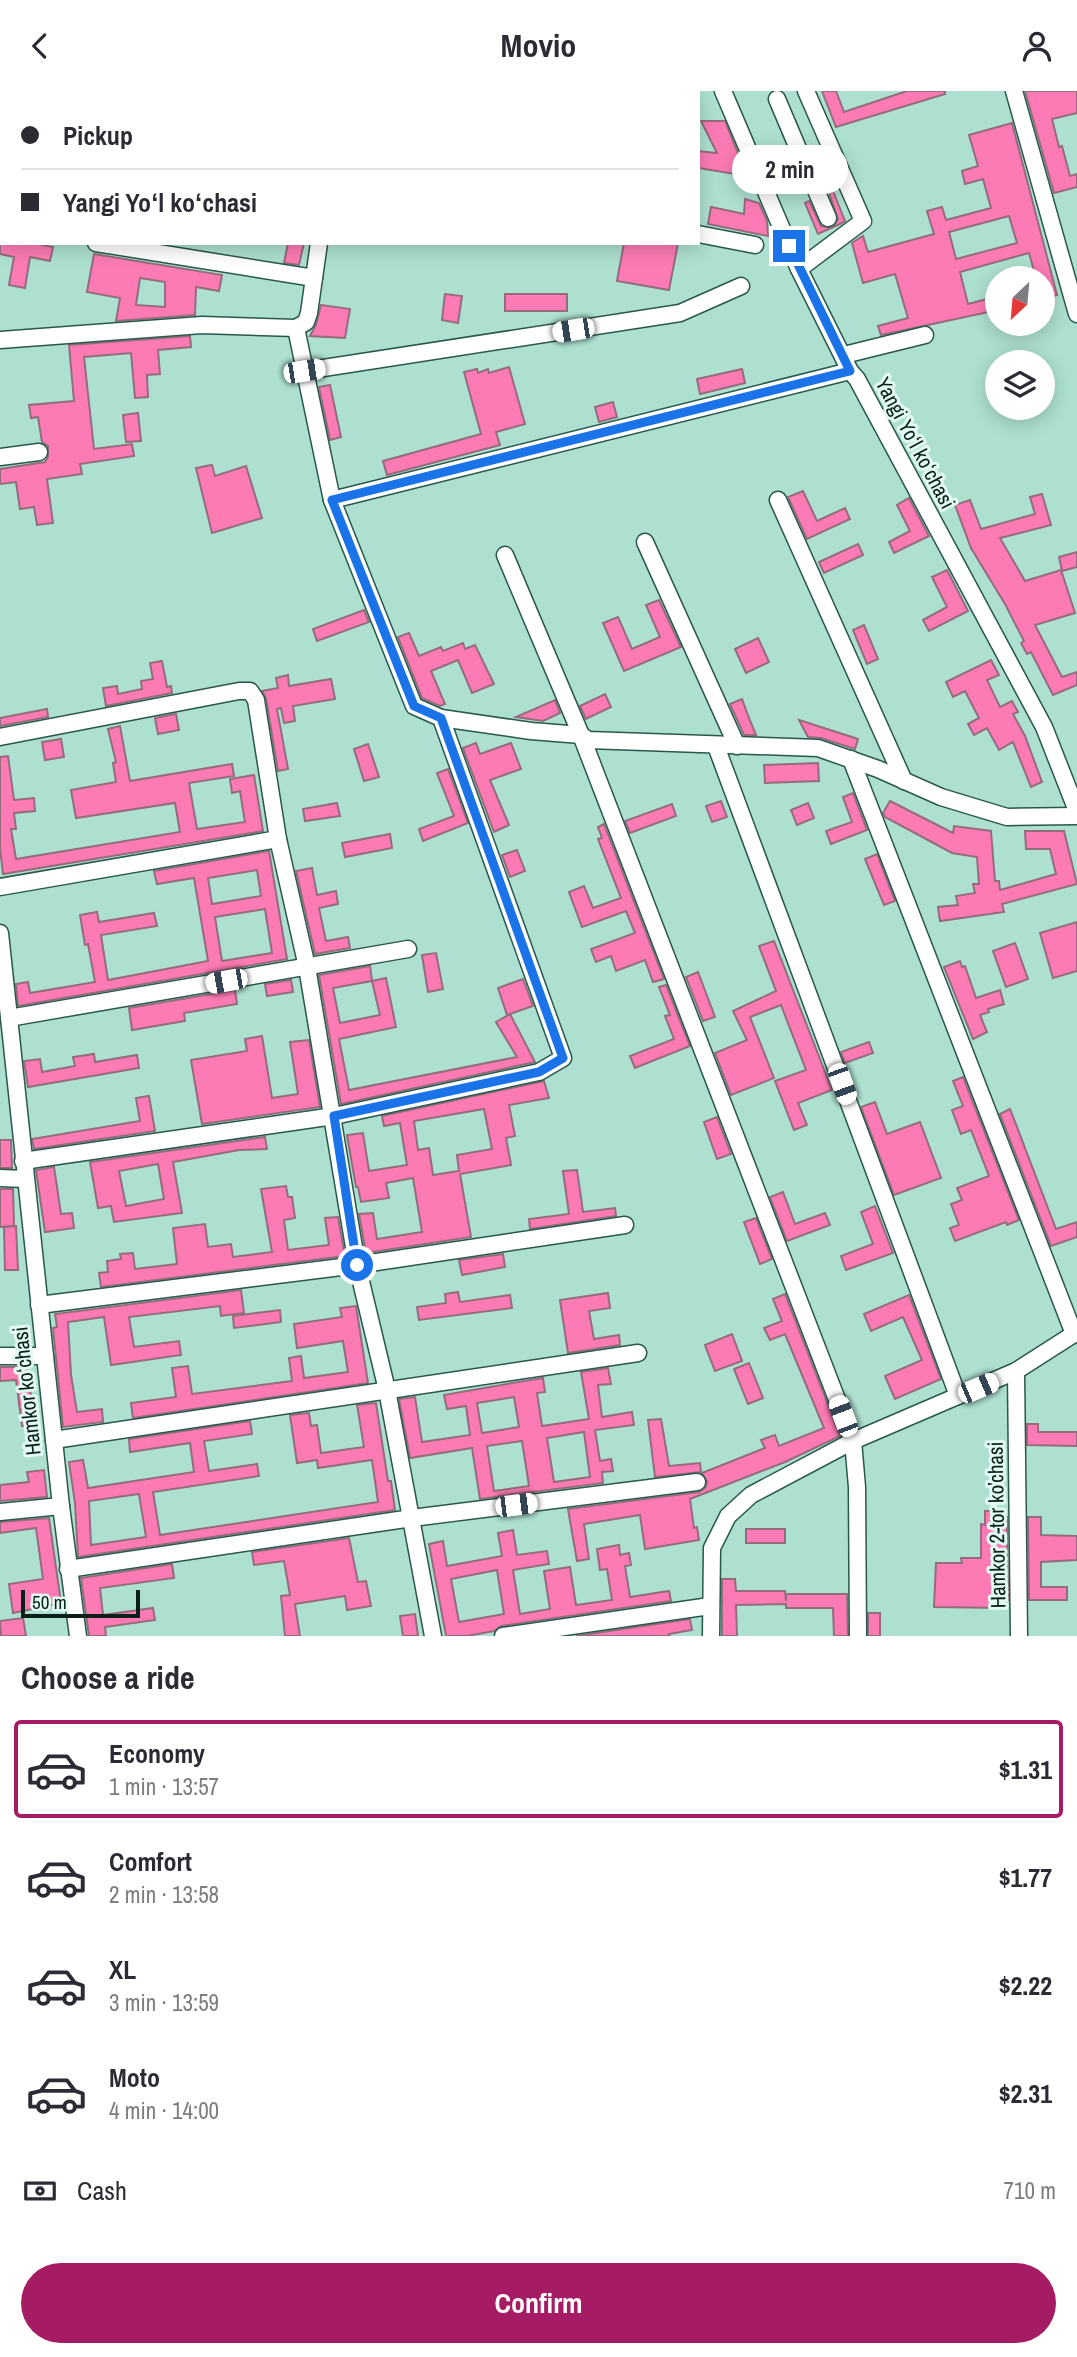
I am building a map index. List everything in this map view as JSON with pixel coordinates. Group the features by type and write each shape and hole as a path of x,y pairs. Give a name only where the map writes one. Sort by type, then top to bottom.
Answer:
{"street":[{"name":"Yangi Yoʻl koʻchasi","path":"723,91 799,269 1044,727 1077,811"},
{"path":"799,269 863,221 806,91"},
{"path":"1014,91 1077,314"},
{"path":"777,99 828,218"},
{"path":"759,175 802,158"},
{"path":"700,234 755,245"},
{"path":"108,245 314,278"},
{"path":"0,340 202,325 296,328 306,322 319,245"},
{"path":"304,371 680,313 741,286"},
{"path":"296,328 332,500 414,706 441,718 580,735 588,740 818,748 941,797 1007,817 1077,816"},
{"path":"332,500 847,363 925,335"},
{"path":"0,457 39,452"},
{"path":"778,500 904,781"},
{"path":"645,542 737,746"},
{"path":"505,555 580,735 853,1441 857,1487 858,1636"},
{"path":"0,737 239,691 250,691 256,700 278,839 307,967 334,1116 357,1265 387,1390 433,1636"},
{"path":"23,1161 334,1116 539,1072 563,1058 441,718"},
{"path":"716,746 958,1396"},
{"path":"711,1636 712,1548 728,1517 751,1495 853,1441 1016,1371 1075,1333 851,759"},
{"path":"0,887 278,839"},
{"name":"Hamkor koʻchasi","path":"0,933 5,1009 68,1569 78,1636"},
{"path":"5,1009 307,967 408,949"},
{"path":"0,1178 26,1179"},
{"path":"39,1305 357,1265 625,1225"},
{"path":"54,1440 638,1353"},
{"path":"0,1356 45,1356"},
{"name":"Hamkor 2-tor koʼchasi","path":"1016,1371 1019,1636"},
{"path":"68,1569 412,1518 697,1482"},
{"path":"0,1512 61,1506"},
{"path":"503,1636 710,1606"}],"building":[{"path":"822,91 836,91 844,112 907,91 945,91 945,94 836,127"},
{"path":"1025,91 1077,91 1077,113 1052,119 1070,176 1077,174 1077,187 1054,193"},
{"path":"701,121 725,121 747,176 700,168 700,151 717,153"},
{"path":"1012,123 1049,266 1033,266 1029,253 960,272 968,304 985,299 985,313 881,335 878,326 908,318 895,274 863,283 852,243 863,236 868,252 934,234 927,211 942,207 946,220 991,208 983,179 965,184 962,171 978,166 969,135","holes":["1009,216 1017,243 956,259 949,232"]},
{"path":"833,191 845,221 832,227 838,219 829,193"},
{"path":"745,199 759,203 767,221 768,236 708,224 711,207 744,214"},
{"path":"809,201 821,226 831,228 818,234 805,203"},
{"path":"0,245 53,247 50,261 30,257 25,288 9,285 14,257 0,254"},
{"path":"288,245 304,245 299,265 284,263"},
{"path":"624,245 678,245 669,290 617,281"},
{"path":"94,254 222,275 219,291 196,287 195,315 116,321 120,298 87,292","holes":["140,278 165,282 165,307 136,305"]},
{"path":"445,294 462,296 458,323 442,320"},
{"path":"505,294 567,294 567,311 505,311"},
{"path":"321,305 350,309 345,338 310,336"},
{"path":"190,336 191,347 158,350 160,374 147,375 148,397 135,398 131,353 84,357 94,449 132,444 134,456 80,464 82,474 47,479 53,523 37,525 34,507 20,509 16,482 0,484 0,469 45,462 48,457 48,446 42,442 38,417 31,418 29,405 74,401 69,345"},
{"path":"509,367 525,424 496,432 500,445 387,475 383,461 481,434 464,372 477,369 478,373 488,369 489,373"},
{"path":"742,369 745,383 700,394 697,379"},
{"path":"330,385 341,437 330,440 319,387"},
{"path":"613,402 617,417 599,422 595,407"},
{"path":"138,413 141,441 126,442 123,415"},
{"path":"212,465 215,476 246,466 262,518 212,533 196,468"},
{"path":"803,491 817,521 845,508 850,519 807,539 788,497"},
{"path":"1042,494 1051,525 1000,538 1025,581 1061,570 1075,613 1035,625 1062,677 1077,672 1077,685 1053,695 1031,652 1027,654 1021,643 1024,641 1005,604 971,548 955,505 970,500 981,529 1035,514 1030,497"},
{"path":"909,498 929,536 894,553 889,542 910,531 897,505"},
{"path":"858,544 863,555 824,573 819,562"},
{"path":"1077,552 1077,567 1062,571 1059,557"},
{"path":"947,570 968,611 929,631 923,620 947,607 932,577"},
{"path":"659,600 681,647 624,671 603,623 618,617 632,649 660,637 646,605"},
{"path":"364,610 369,622 317,641 313,629"},
{"path":"864,625 878,659 867,664 853,630"},
{"path":"409,633 419,656 441,647 443,651 463,643 465,649 475,645 494,684 472,693 458,660 431,671 445,704 440,706 422,698 398,637"},
{"path":"758,638 769,662 746,673 735,649"},
{"path":"991,660 999,675 987,680 1000,707 1012,701 1018,712 1013,714 1025,736 1042,782 1031,787 1013,742 999,750 987,728 974,735 968,724 979,718 965,691 953,697 946,682"},
{"path":"162,661 167,687 171,686 172,693 106,706 103,688 117,686 118,694 142,689 141,681 153,679 150,663"},
{"path":"288,675 289,686 331,679 335,699 293,706 295,721 284,723 281,708 277,709 288,769 278,771 266,698 262,691 278,688 276,678"},
{"path":"605,694 611,707 586,719 580,706"},
{"path":"742,699 756,735 744,735 730,704"},
{"path":"555,700 560,713 543,721 516,717"},
{"path":"47,709 48,717 0,726 0,718"},
{"path":"176,714 179,730 158,734 155,718"},
{"path":"799,720 858,739 855,749 821,738 808,737"},
{"path":"120,726 130,781 232,764 234,776 189,783 197,829 245,822 240,791 232,793 230,779 254,775 263,831 3,874 0,848 0,757 8,756 14,800 34,798 35,811 14,813 16,829 11,829 16,859 180,832 175,803 76,818 71,790 116,782 113,763 116,762 108,729"},
{"path":"61,739 64,757 45,760 42,742"},
{"path":"476,743 480,754 511,743 521,769 490,780 509,825 494,832 463,748"},
{"path":"368,744 379,777 364,781 354,749"},
{"path":"818,763 819,781 765,783 764,765"},
{"path":"448,769 468,823 423,841 419,829 454,816 437,773"},
{"path":"853,793 867,830 831,844 826,831 852,822 843,797"},
{"path":"721,801 727,817 712,822 706,806"},
{"path":"890,801 953,833 954,826 991,831 995,881 999,881 1000,890 1056,874 1050,849 1026,849 1025,831 1064,831 1077,884 1002,904 1004,912 940,921 938,907 958,905 956,896 975,893 973,884 979,884 977,857 952,853 885,817 883,813"},
{"path":"337,803 340,816 305,821 303,809"},
{"path":"808,803 814,818 797,825 791,810"},
{"path":"672,804 676,816 630,833 625,821"},
{"path":"604,824 664,979 653,982 645,960 616,971 611,956 596,962 591,949 635,933 626,911 582,927 569,892 584,886 593,908 621,898 598,839 602,838 598,827"},
{"path":"390,834 392,848 345,857 342,843"},
{"path":"517,850 525,871 510,877 502,855"},
{"path":"269,851 287,959 18,1006 16,984 28,982 30,993 95,982 80,915 97,912 99,922 154,913 157,926 101,935 108,980 208,961 194,878 157,884 154,871","holes":["257,870 261,896 212,904 208,878","265,909 272,953 222,961 215,917"]},
{"path":"877,854 895,901 884,905 865,859"},
{"path":"312,868 317,895 336,891 338,904 319,908 326,941 348,937 350,948 315,954 296,871"},
{"path":"1077,922 1077,971 1053,978 1040,933"},
{"path":"774,941 832,1090 798,1103 807,1125 794,1130 775,1081 806,1070 781,1005 750,1017 774,1078 731,1095 715,1053 747,1040 733,1011 776,991 759,946"},
{"path":"1015,943 1028,979 1006,987 993,951"},
{"path":"436,953 443,989 428,992 422,955"},
{"path":"960,961 962,967 965,966 976,998 1000,990 1004,1004 988,1009 989,1012 980,1015 987,1032 973,1039 944,967"},
{"path":"370,966 372,981 386,978 396,1027 339,1039 349,1090 517,1057 496,1022 510,1014 535,1062 341,1104 319,975","holes":["372,981 380,1015 340,1023 333,988"]},
{"path":"698,972 715,1017 703,1021 686,977"},
{"path":"523,979 533,1006 507,1015 498,988"},
{"path":"291,980 293,992 267,996 265,984"},
{"path":"666,985 690,1046 635,1068 630,1056 674,1039 665,1016 670,1015 659,987"},
{"path":"235,990 237,1004 184,1013 185,1021 132,1030 129,1008"},
{"path":"262,1036 272,1098 298,1094 290,1042 309,1040 320,1107 202,1124 191,1060 247,1051 245,1039"},
{"path":"869,1042 873,1053 845,1063 841,1052"},
{"path":"94,1054 95,1062 137,1055 139,1068 28,1087 24,1061 40,1059 42,1072 75,1066 73,1057"},
{"path":"963,1077 1019,1220 1007,1225 1006,1222 955,1241 950,1228 959,1225 951,1204 962,1200 957,1188 989,1176 971,1130 961,1134 952,1110 963,1106 953,1081"},
{"path":"544,1081 549,1098 509,1105 515,1136 506,1138 511,1165 460,1174 471,1237 366,1253 359,1214 373,1213 377,1239 422,1232 413,1178 386,1183 389,1198 361,1202 347,1135 363,1133 369,1171 407,1165 400,1123 384,1126 382,1116","holes":["484,1109 492,1149 457,1155 459,1171 433,1175 429,1148 418,1150 414,1121"]},
{"path":"149,1096 155,1131 34,1149 32,1139 140,1121 136,1098"},
{"path":"875,1102 887,1134 920,1122 941,1178 894,1195 861,1107"},
{"path":"1010,1109 1056,1229 1077,1222 1077,1237 1051,1246 1000,1114"},
{"path":"717,1117 731,1154 717,1159 704,1122"},
{"path":"265,1137 267,1149 239,1150 173,1162 182,1213 114,1222 111,1206 98,1208 90,1162","holes":["158,1164 164,1199 126,1206 119,1171"]},
{"path":"0,1140 11,1140 12,1168 0,1168"},
{"path":"54,1167 61,1214 72,1213 74,1228 45,1232 36,1170"},
{"path":"577,1170 583,1212 615,1208 616,1216 530,1229 529,1219 569,1214 563,1171"},
{"path":"286,1186 288,1197 292,1197 295,1218 284,1220 288,1250 329,1245 325,1218 338,1217 345,1256 101,1287 99,1273 108,1272 107,1261 121,1259 120,1254 133,1253 135,1269 177,1264 173,1228 205,1224 208,1247 231,1244 233,1257 272,1252 261,1189"},
{"path":"0,1189 13,1189 14,1226 0,1227"},
{"path":"783,1192 795,1224 825,1213 830,1225 787,1241 770,1197"},
{"path":"875,1206 893,1253 846,1270 841,1256 873,1244 861,1212"},
{"path":"756,1218 772,1259 760,1264 744,1222"},
{"path":"16,1226 18,1270 5,1270 4,1227"},
{"path":"503,1254 505,1267 462,1275 459,1260"},
{"path":"241,1290 244,1313 221,1316 220,1306 129,1317 134,1347 179,1341 181,1355 111,1365 104,1317 68,1322 71,1375 77,1412 102,1409 103,1422 63,1427 53,1328 57,1327 55,1314"},
{"path":"458,1292 460,1302 510,1295 512,1308 419,1320 417,1307 446,1303 445,1294"},
{"path":"608,1293 610,1308 589,1311 594,1339 619,1335 620,1345 568,1353 560,1300"},
{"path":"785,1294 840,1436 785,1462 690,1499 694,1528 697,1527 699,1540 645,1549 640,1515 584,1524 589,1559 577,1561 568,1509 699,1492 706,1487 707,1481 702,1473 765,1448 761,1440 775,1435 779,1446 824,1428 785,1334 770,1340 764,1328 782,1321 773,1299"},
{"path":"909,1295 941,1379 895,1399 885,1376 922,1360 903,1317 871,1331 864,1314"},
{"path":"356,1306 368,1383 133,1418 131,1403 176,1397 172,1368 188,1366 192,1394 292,1381 289,1358 301,1356 304,1378 348,1372 343,1341 297,1348 294,1324 342,1317 340,1308"},
{"path":"280,1310 281,1322 234,1328 233,1316"},
{"path":"732,1334 742,1361 715,1371 705,1345"},
{"path":"749,1363 763,1398 748,1404 734,1369"},
{"path":"0,1367 27,1367 35,1425 22,1426 16,1380 0,1381"},
{"path":"608,1368 611,1384 598,1385 602,1417 632,1412 634,1425 595,1430 600,1461 611,1459 613,1471 602,1472 603,1483 480,1499 472,1448 410,1458 399,1399 415,1397 422,1442 470,1435 466,1406 447,1409 444,1395 543,1378 545,1392 537,1393 542,1426 589,1419 581,1372","holes":["514,1397 519,1427 482,1433 477,1403","584,1432 590,1477 554,1482 547,1438","522,1441 529,1486 494,1491 487,1446"]},
{"path":"376,1403 395,1510 78,1557 75,1503 69,1462 83,1460 88,1488 194,1472 190,1443 130,1452 129,1439 250,1421 252,1434 204,1441 209,1471 257,1464 259,1476 153,1492 160,1535 378,1502 372,1460 318,1468 317,1460 297,1463 290,1415 309,1413 311,1426 317,1425 321,1453 364,1447 357,1405","holes":["139,1494 146,1537 91,1545 89,1501"]},
{"path":"661,1419 669,1466 700,1463 701,1472 655,1477 648,1420"},
{"path":"1027,1424 1038,1424 1038,1432 1077,1432 1077,1446 1027,1445"},
{"path":"44,1470 47,1497 0,1501 0,1485 29,1482 27,1472"},
{"path":"985,1511 1003,1511 1003,1517 1007,1517 1006,1608 934,1607 936,1563 962,1563 961,1558 981,1558 981,1524 985,1525"},
{"path":"1028,1517 1041,1517 1041,1535 1077,1536 1077,1560 1041,1562 1041,1587 1067,1587 1067,1600 1029,1600"},
{"path":"49,1518 61,1603 13,1613 9,1584 43,1579 36,1528 0,1533 0,1522"},
{"path":"746,1529 785,1529 785,1543 746,1543"},
{"path":"513,1530 517,1555 547,1551 549,1564 513,1570 520,1614 550,1609 544,1571 570,1567 576,1605 612,1600 607,1569 600,1570 597,1549 619,1545 620,1555 629,1553 631,1565 625,1566 630,1597 669,1591 671,1601 501,1626 494,1631 467,1636 446,1636 429,1544 443,1541 447,1566 502,1556 498,1533","holes":["497,1570 504,1614 459,1622 451,1579"]},
{"path":"349,1538 358,1582 366,1581 371,1606 347,1610 345,1596 295,1604 300,1636 285,1636 281,1596 290,1595 284,1561 254,1565 252,1552"},
{"path":"172,1564 174,1578 100,1588 103,1615 153,1608 155,1620 105,1627 106,1636 89,1636 81,1578"},
{"path":"722,1579 735,1579 736,1591 785,1591 786,1601 786,1594 847,1594 848,1636 834,1636 833,1608 786,1608 786,1604 736,1605 737,1636 722,1636"},
{"path":"868,1613 880,1613 880,1636 868,1636"},
{"path":"415,1614 418,1636 403,1636 400,1616"},
{"path":"23,1618 26,1636 1,1636 0,1621"},
{"path":"690,1619 692,1630 669,1634 670,1636 576,1636"}],"route":[{"path":"357,1265 334,1116 539,1072 563,1058 441,718 414,706 332,500 850,371 789,246"}]}
